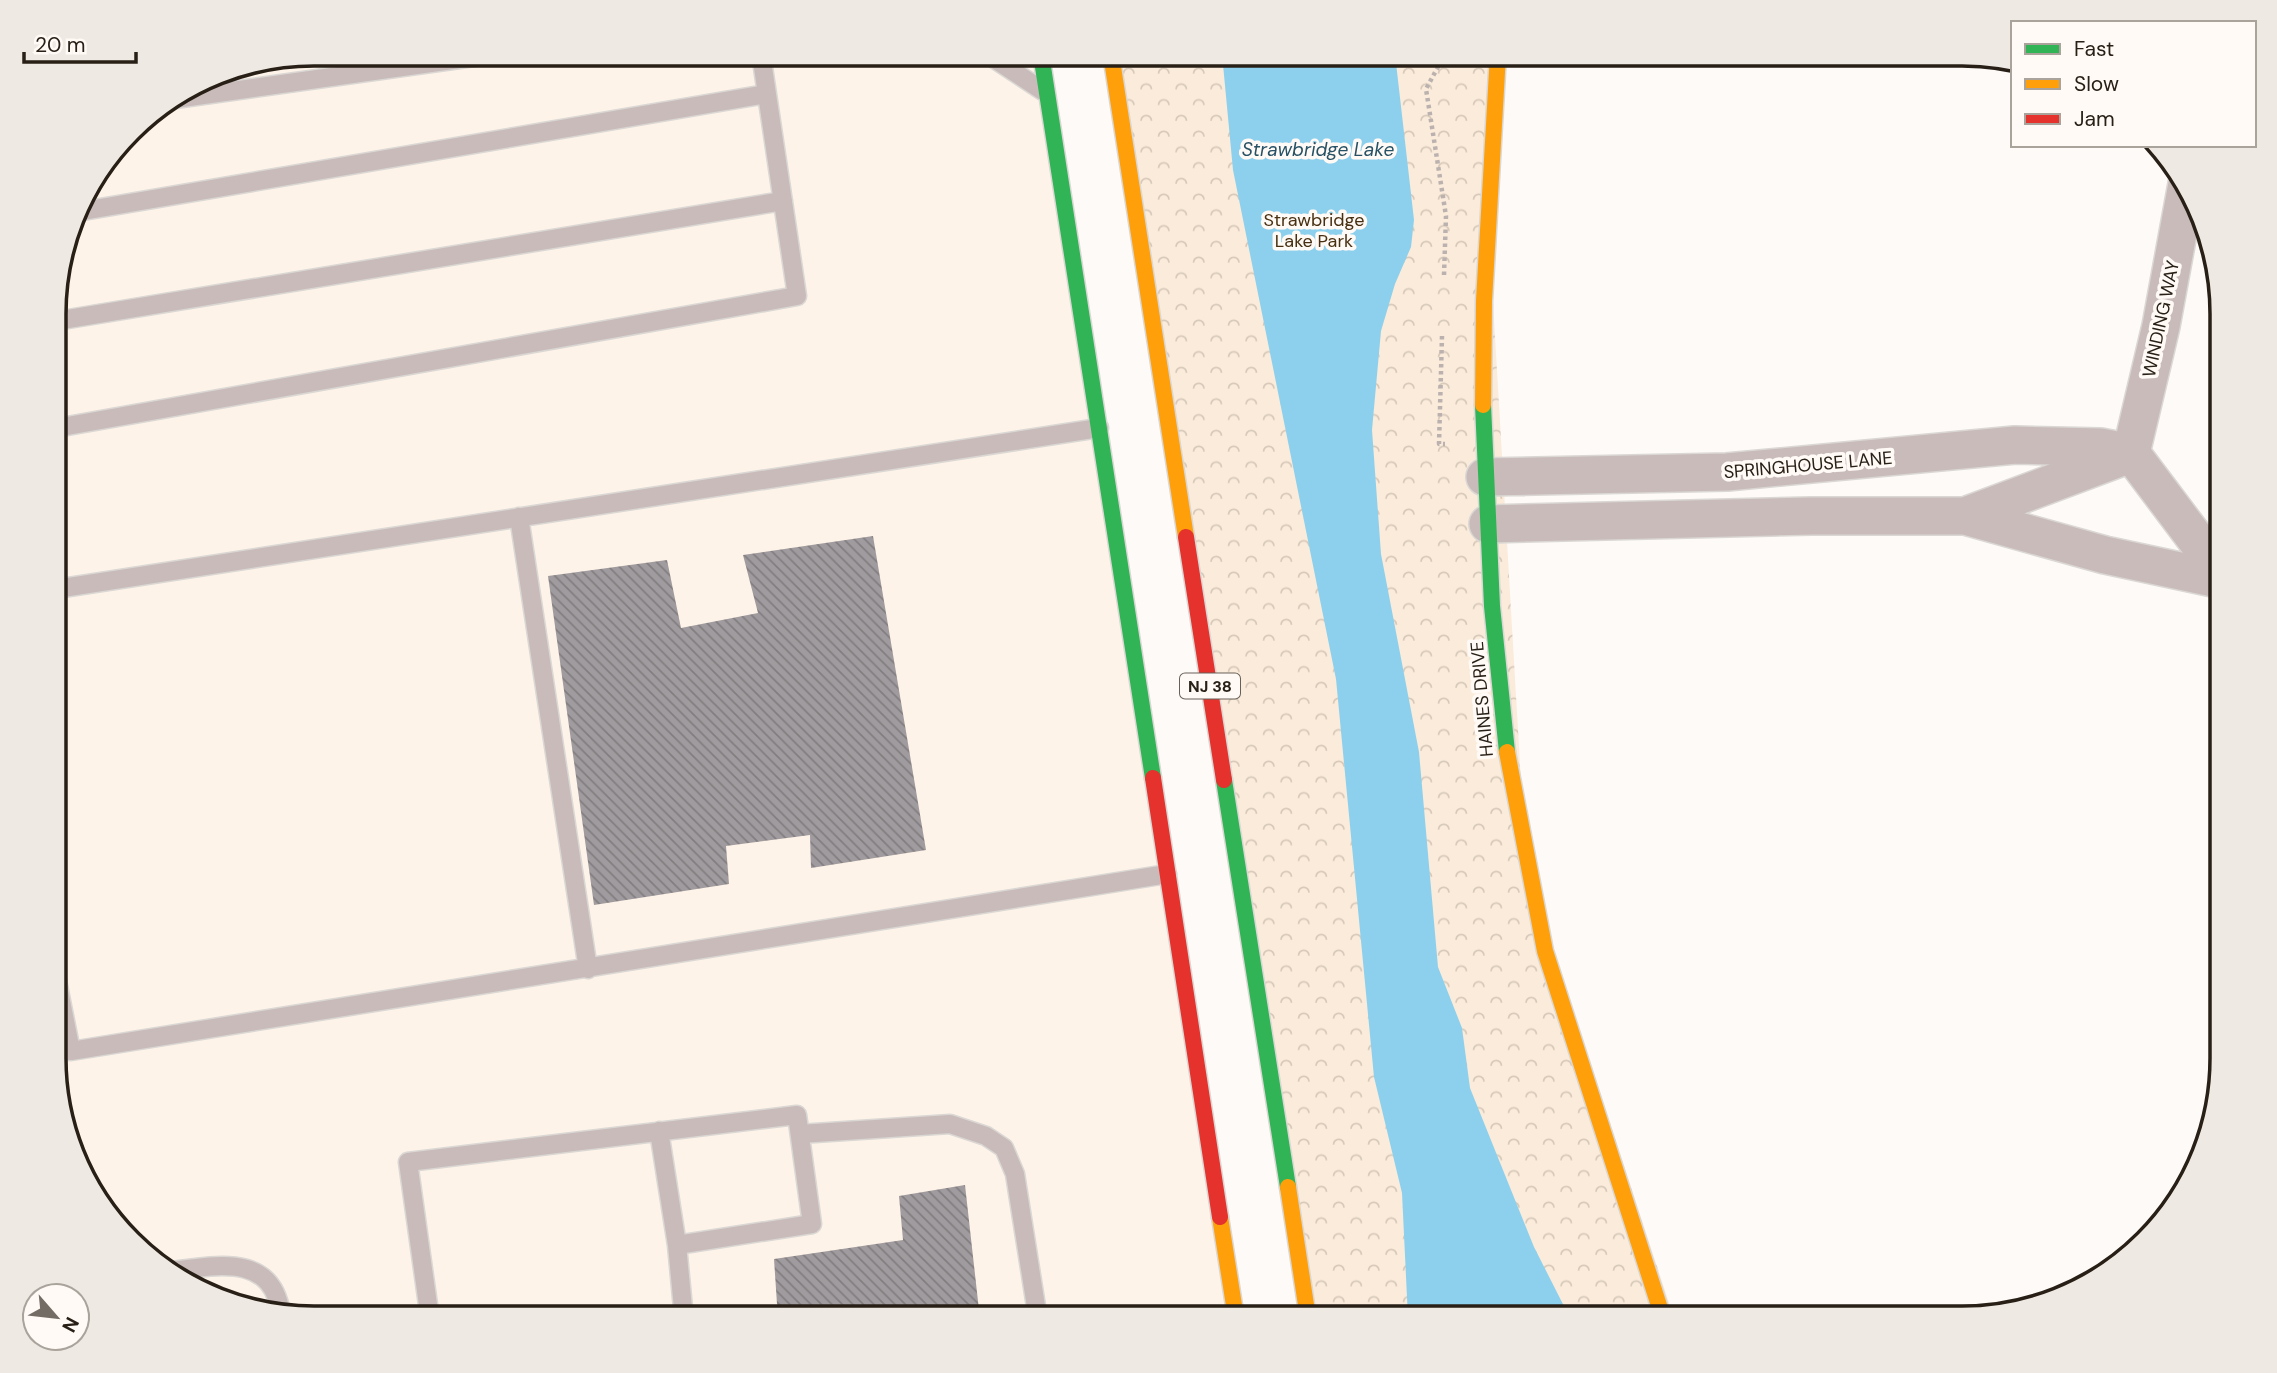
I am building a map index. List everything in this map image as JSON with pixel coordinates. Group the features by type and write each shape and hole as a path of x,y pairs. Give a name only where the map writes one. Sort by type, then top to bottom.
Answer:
{"main road":[{"path":"1043,66 1234,1307"},
{"name":"NJ 38","path":"1113,66 1306,1307"},
{"name":"HAINES DRIVE","path":"1497,66 1484,300 1484,461 1504,738 1540,930 1555,990 1659,1307"}],"street":[{"name":"WINDING WAY","path":"2131,453 2161,326 2184,204"},
{"name":"SPRINGHOUSE LANE","path":"1484,461 1727,472 2029,445 2100,447 2131,453"},
{"path":"1965,516 2131,453 2210,558"},
{"path":"1488,524 1811,516 1965,516 2105,555 2210,577"}],"lane":[{"path":"198,96 410,66"},
{"path":"66,426 797,296 763,66"},
{"path":"1006,66 1047,93"},
{"path":"90,210 766,93"},
{"path":"66,319 783,201"},
{"path":"66,587 1098,428"},
{"path":"519,517 588,969"},
{"path":"66,1055 1167,873"},
{"path":"428,1307 408,1162 797,1115 812,1224 677,1245"},
{"path":"800,1134 950,1124 986,1136 1003,1149 1015,1174 1036,1307"},
{"path":"659,1131 677,1245 683,1307"},
{"path":"184,1269 224,1265 247,1269 264,1276 279,1304"}],"path":[{"path":"1438,66 1426,89 1446,216 1444,282"},
{"path":"1442,335 1439,444 1484,461"}],"shaded area":[{"path":"1043,66 1234,1307 314,1307 250,1298 220,1288 177,1265 139,1234 108,1196 85,1153 71,1107 67,1075 66,314 75,250 85,220 108,177 139,139 190,100 220,85 250,75 298,67"}],"green space":[{"name":"Strawbridge Lake Park","path":"1113,66 1503,66 1488,217 1526,867 1670,1307 1306,1307"}],"water":[{"name":"Strawbridge Lake","path":"1223,66 1396,66 1414,220 1411,247 1395,284 1381,331 1372,430 1381,554 1419,752 1438,967 1462,1028 1470,1088 1534,1247 1564,1307 1407,1307 1402,1193 1374,1077 1336,679 1233,170"}],"building":[{"path":"873,536 926,850 811,868 810,835 726,846 729,884 594,905 548,576 667,560 681,628 758,613 743,555"},
{"path":"965,1185 979,1307 777,1307 774,1259 903,1240 899,1196"}],"traffic: fast":[{"path":"1043,66 1153,778"},
{"path":"1483,405 1492,606 1507,752"},
{"path":"1224,780 1288,1187"}],"traffic: slow":[{"path":"1113,66 1186,537"},
{"path":"1483,405 1484,301 1497,66"},
{"path":"1507,752 1545,951 1659,1307"},
{"path":"1288,1187 1306,1307"},
{"path":"1220,1217 1234,1307"}],"traffic: jam":[{"path":"1186,537 1224,780"},
{"path":"1153,778 1220,1217"}]}
